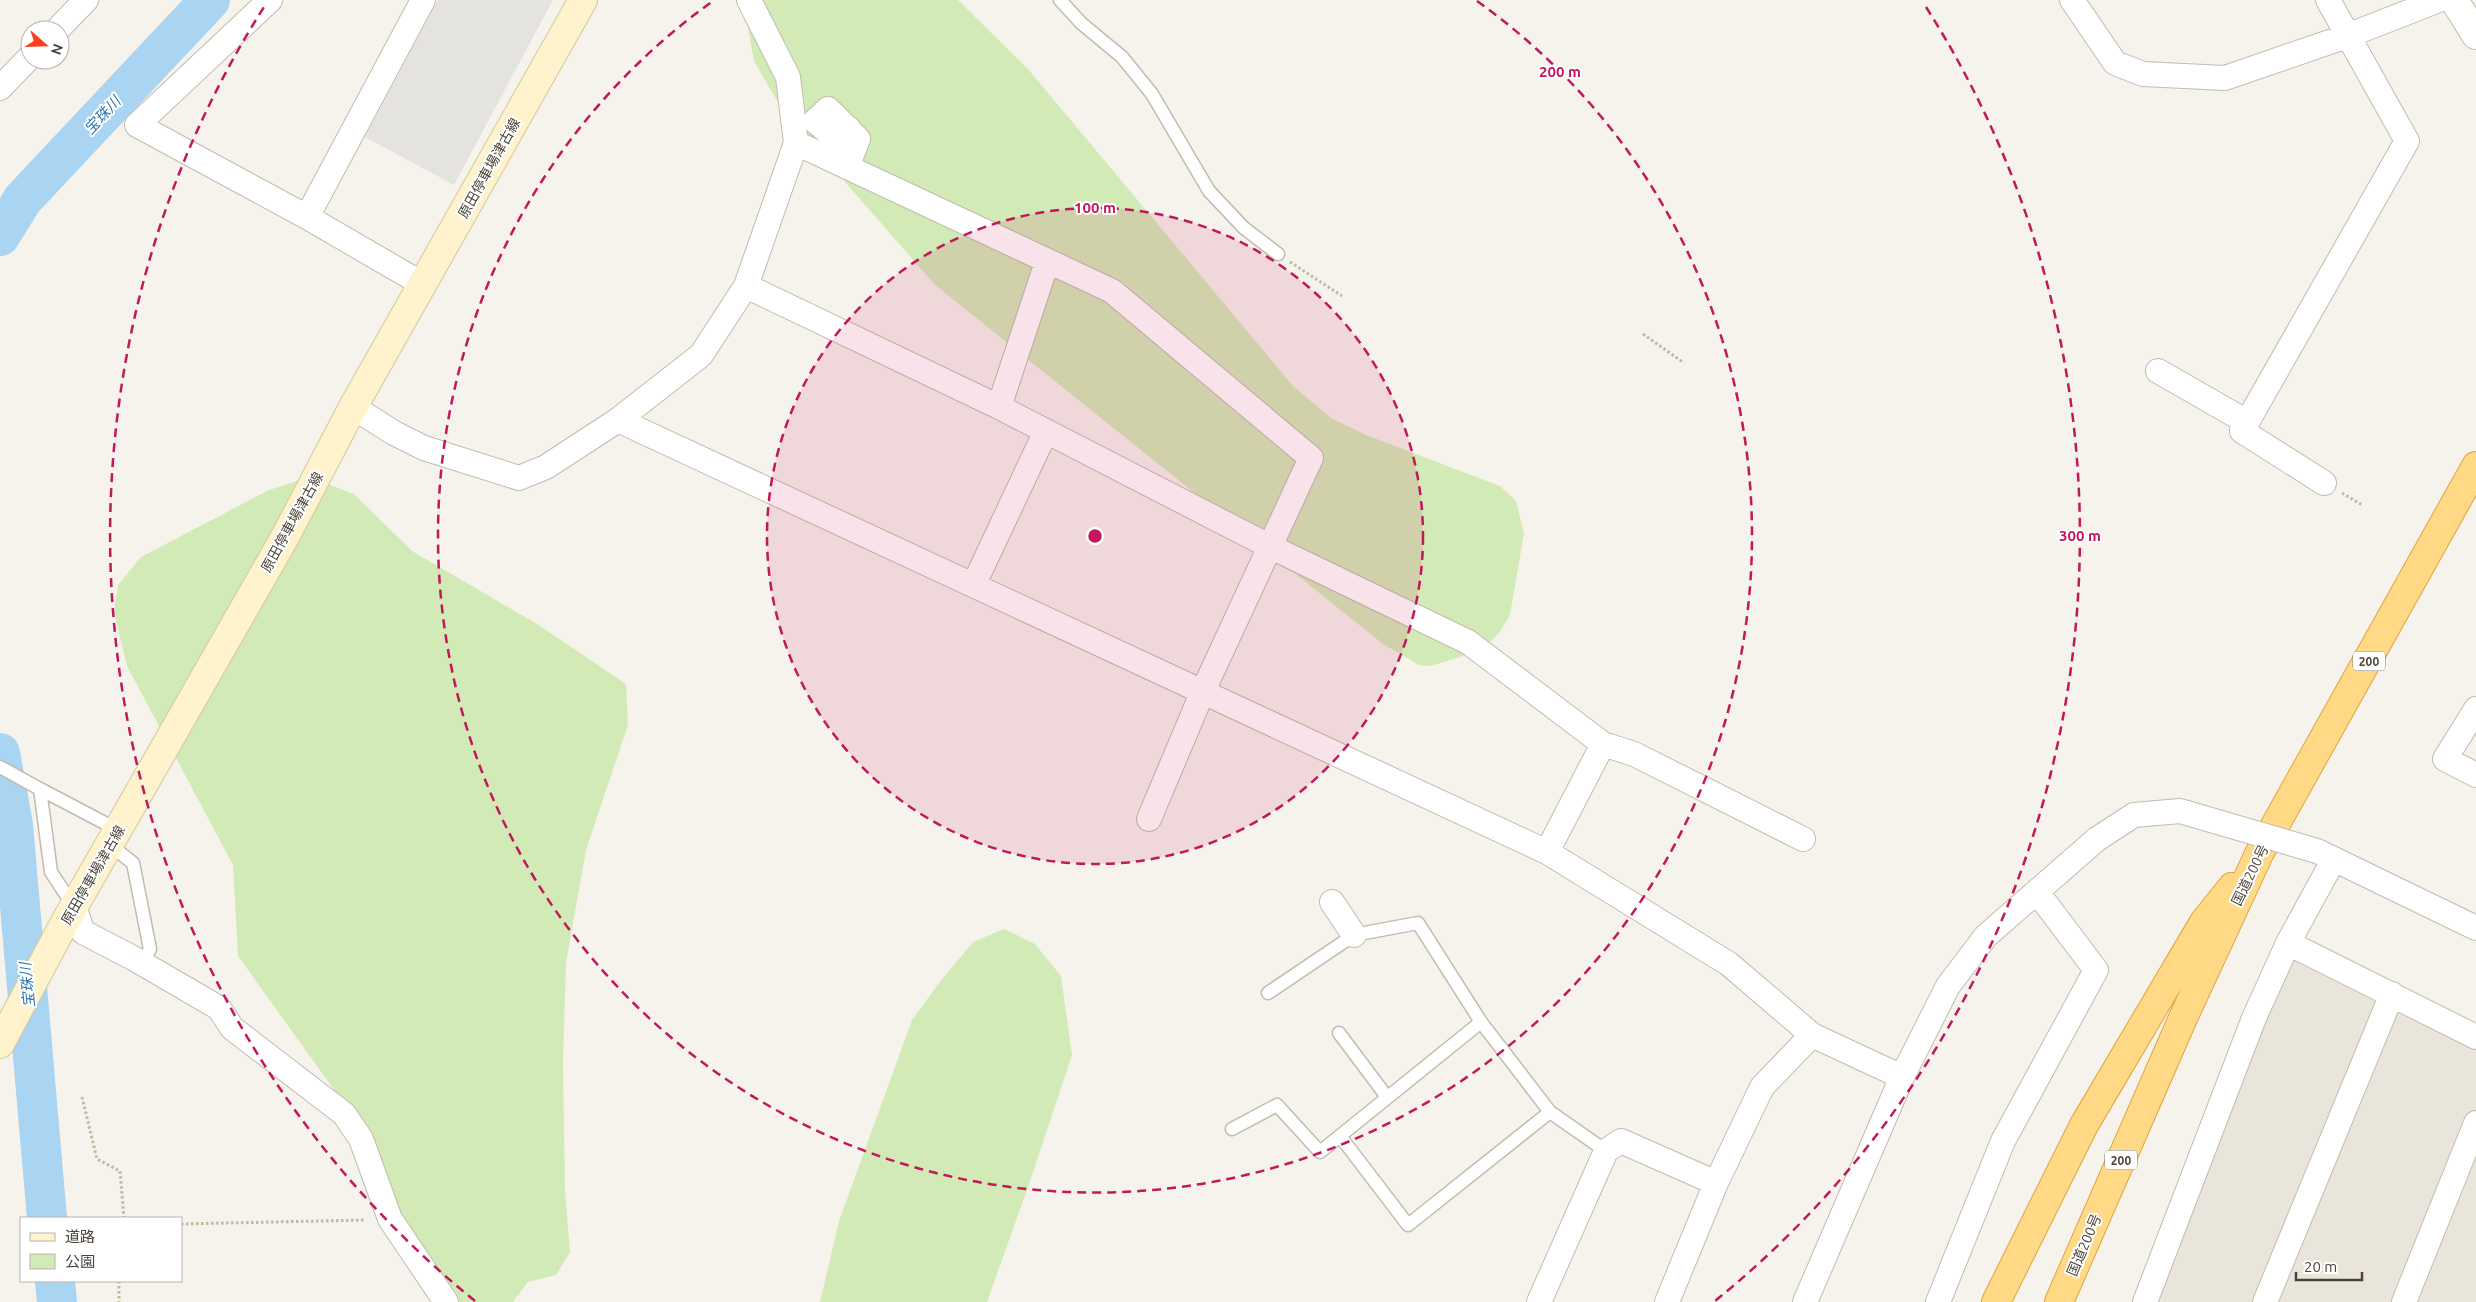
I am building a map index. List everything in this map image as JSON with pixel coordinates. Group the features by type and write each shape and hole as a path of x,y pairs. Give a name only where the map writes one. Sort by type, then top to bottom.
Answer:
{"highway":[{"name":"国道200号","path":"2059,1302 2183,1018 2259,854 2476,466"},
{"path":"1996,1302 2084,1125 2204,922 2259,854"},
{"path":"2080,1302 2183,1018"}],"main road":[{"name":"原田停車場津古線","path":"0,1044 70,914 285,537 354,407 583,0"}],"street":[{"path":"67,20 86,0"},
{"path":"270,0 137,125 308,217 424,285"},
{"path":"308,217 423,0"},
{"path":"354,407 394,433 424,448 519,478 546,467 618,420 701,356 746,286 796,143 788,77 749,0"},
{"path":"2072,0 2115,63 2143,74 2225,78 2348,36 2439,0"},
{"path":"2324,483 2242,431 2407,141 2328,0"},
{"path":"2454,0 2476,35"},
{"path":"0,88 20,67"},
{"path":"847,167 858,139 849,129"},
{"path":"796,143 1112,292 1311,458 1204,691 1150,819"},
{"path":"999,408 1047,262"},
{"path":"746,286 1046,431 1271,547 1468,642 1603,744 1634,754 1803,840"},
{"path":"2158,371 2247,422"},
{"path":"618,420 1547,852 1729,964 1812,1035 1902,1077"},
{"path":"974,584 1046,431"},
{"path":"2476,709 2445,759 2476,775"},
{"path":"1547,852 1603,744"},
{"path":"1805,1302 1902,1077 1948,986 1986,936 2098,840 2134,815 2180,811 2325,855 2476,928"},
{"path":"2144,1302 2254,1018 2325,855"},
{"path":"1938,1302 2003,1142 2096,970 2036,892"},
{"path":"1332,902 1354,935"},
{"path":"70,914 83,932 143,963 219,1008 232,1028 344,1114 361,1139 390,1219 446,1302"},
{"path":"2288,943 2476,1037"},
{"path":"2264,1302 2392,994"},
{"path":"1667,1302 1716,1183 1762,1087 1812,1035"},
{"path":"2404,1302 2476,1123"},
{"path":"1539,1302 1606,1151 1621,1141 1716,1183"}],"lane":[{"path":"1060,0 1080,23 1122,57 1152,94 1209,191 1244,228 1278,254"},
{"path":"0,767 40,789 114,837 133,863 150,950 143,963"},
{"path":"40,789 51,872 70,914"},
{"path":"1268,992 1354,935 1418,923 1481,1022 1550,1112 1606,1151"},
{"path":"1232,1129 1277,1105 1320,1152 1481,1022"},
{"path":"1339,1033 1387,1096"},
{"path":"1340,1136 1408,1225 1550,1112"}],"path":[{"path":"1278,254 1342,296"},
{"path":"1643,334 1684,363"},
{"path":"82,1097 97,1159 120,1171 124,1217"},
{"path":"182,1224 390,1219"},
{"path":"119,1282 119,1302"}],"shaded area":[{"path":"438,0 553,0 454,185 365,137"},
{"path":"2283,929 2476,1027 2476,1302 2135,1302"}],"green space":[{"path":"743,0 958,0 1028,69 1293,386 1331,418 1366,435 1500,486 1516,501 1524,533 1510,615 1499,633 1482,650 1431,666 1419,665 1383,644 935,285 783,111 754,61"},
{"path":"309,477 354,494 412,551 537,624 626,684 628,725 586,850 566,963 563,1062 565,1190 570,1252 556,1275 528,1282 513,1302 460,1302 447,1281 402,1227 396,1199 380,1154 238,956 233,865 127,666 114,612 118,585 141,557 269,490"},
{"path":"1004,929 1035,944 1061,976 1072,1055 987,1302 820,1302 839,1221 912,1020 939,983 973,942"}],"waterway":[{"name":"宝珠川","path":"0,236 23,199 210,0"},
{"name":"宝珠川","path":"0,753 13,825 47,1217"},
{"name":"宝珠川","path":"55,1282 57,1302"}]}
